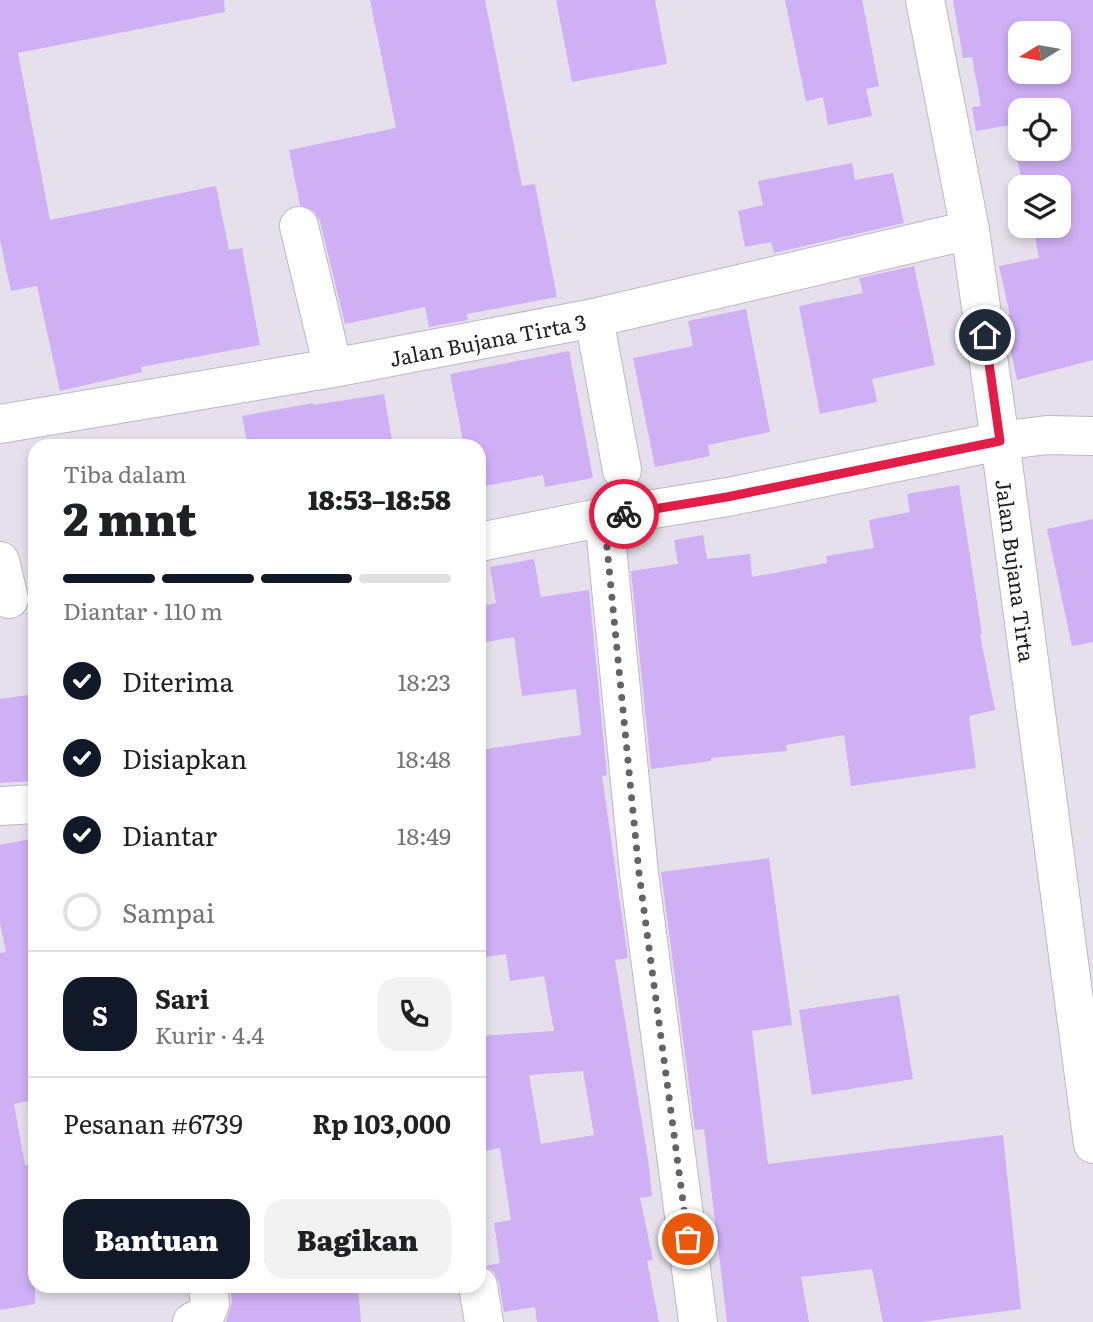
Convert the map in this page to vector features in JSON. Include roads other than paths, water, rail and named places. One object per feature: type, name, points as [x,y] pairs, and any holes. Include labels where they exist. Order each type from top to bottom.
[{"type":"street","name":"Jalan Bujana Tirta","points":[[925,0],[970,230],[1093,1144]]},
{"type":"street","points":[[299,226],[333,368]]},
{"type":"street","name":"Jalan Bujana Tirta 3","points":[[0,424],[333,368],[594,318],[970,230]]},
{"type":"street","points":[[594,318],[622,470]]},
{"type":"street","points":[[486,541],[604,517],[727,497],[1000,441],[1047,435],[1093,436]]},
{"type":"street","points":[[604,517],[639,873],[698,1322]]},
{"type":"street","points":[[0,561],[15,600]]},
{"type":"street","points":[[0,806],[28,804]]},
{"type":"street","points":[[192,1322],[205,1316],[210,1304],[209,1293]]},
{"type":"street","points":[[479,1293],[484,1322]]}]
